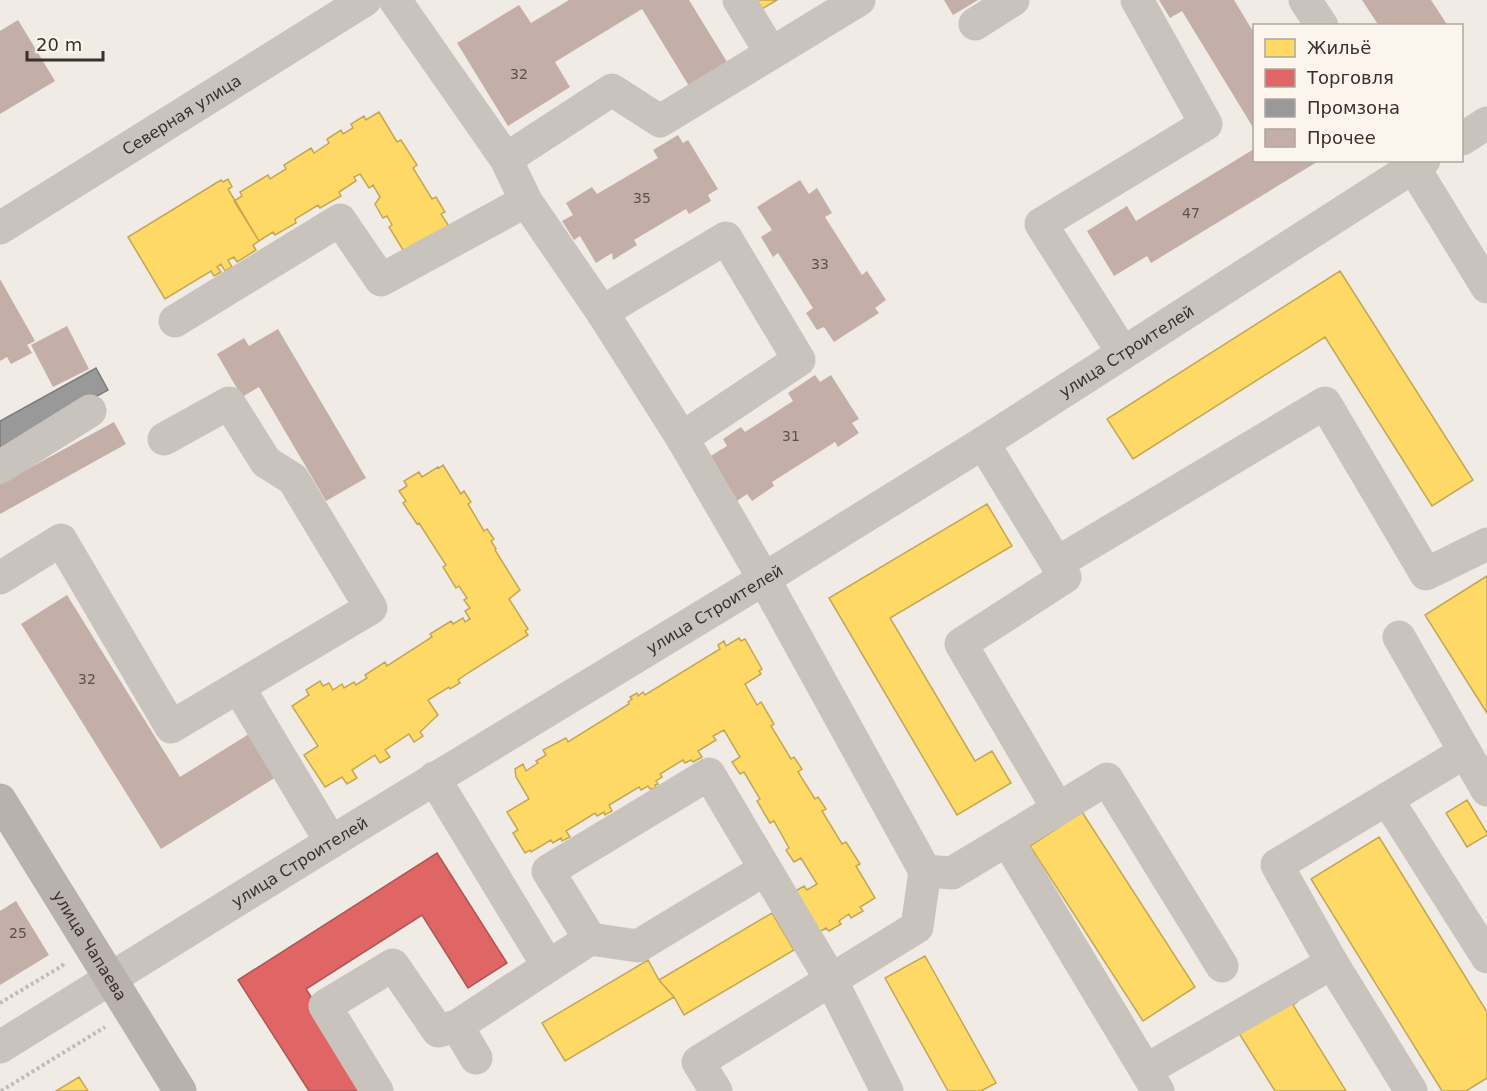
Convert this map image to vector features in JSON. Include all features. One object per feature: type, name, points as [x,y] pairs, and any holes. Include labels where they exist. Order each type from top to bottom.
[{"type":"main road","name":"улица Чапаева","points":[[2,810],[180,1091]]},
{"type":"street","name":"Северная улица","points":[[0,228],[365,0]]},
{"type":"street","points":[[394,0],[506,159],[526,201],[602,312],[682,438],[764,579],[925,871],[917,927],[698,1062],[716,1091]]},
{"type":"street","points":[[739,0],[771,53]]},
{"type":"street","points":[[506,159],[612,90],[660,121],[859,0]]},
{"type":"street","points":[[975,24],[1013,0]]},
{"type":"street","points":[[1123,353],[1041,224],[1206,124],[1137,0]]},
{"type":"street","points":[[1305,0],[1321,24]]},
{"type":"street","points":[[1463,138],[1487,123]]},
{"type":"street","points":[[1416,163],[1487,287]]},
{"type":"street","name":"улица Строителей","points":[[0,1047],[434,778],[764,579],[1123,353],[1416,163]]},
{"type":"street","points":[[175,321],[340,220],[381,280],[526,201]]},
{"type":"street","points":[[602,312],[726,238],[799,360],[682,438]]},
{"type":"street","points":[[0,578],[61,540],[171,728],[371,608],[293,479],[266,462],[229,402],[164,439]]},
{"type":"street","points":[[1057,563],[1325,403],[1426,574],[1487,544]]},
{"type":"street","points":[[0,467],[90,411]]},
{"type":"street","points":[[983,442],[1065,577],[961,644],[1058,808]]},
{"type":"street","points":[[1400,637],[1487,790]]},
{"type":"street","points":[[239,688],[331,842]]},
{"type":"street","points":[[1411,1091],[1332,963],[1277,865],[1466,752]]},
{"type":"street","points":[[590,939],[548,871],[709,774],[831,980],[887,1091]]},
{"type":"street","points":[[434,778],[548,966]]},
{"type":"street","points":[[925,871],[952,873],[1107,779],[1222,966]]},
{"type":"street","points":[[1387,799],[1487,957]]},
{"type":"street","points":[[1007,840],[1152,1080],[1332,963]]},
{"type":"street","points":[[377,1091],[325,1006],[393,965],[438,1031],[457,1026],[590,939],[638,946],[765,870]]},
{"type":"street","points":[[457,1026],[476,1058]]},
{"type":"path","points":[[0,1003],[62,966]]},
{"type":"path","points":[[1,1091],[105,1026],[109,1032]]},
{"type":"building: Жильё","points":[[747,0],[777,0],[755,13]]},
{"type":"building: Жильё","points":[[379,112],[397,142],[401,140],[417,165],[413,168],[432,199],[436,197],[445,212],[441,214],[450,228],[406,255],[389,227],[392,225],[387,216],[383,218],[375,204],[380,197],[373,185],[369,188],[360,174],[354,177],[356,181],[339,192],[341,196],[320,208],[318,205],[295,219],[296,223],[275,235],[273,232],[259,241],[234,201],[242,196],[240,192],[268,175],[270,179],[286,169],[284,165],[311,148],[314,153],[329,143],[327,139],[341,130],[343,134],[353,128],[351,124],[364,116],[366,120]]},
{"type":"building: Жильё","points":[[228,179],[232,187],[228,189],[259,241],[253,245],[256,250],[237,262],[234,257],[228,260],[232,267],[225,271],[221,264],[217,267],[221,272],[214,276],[211,271],[165,299],[128,237],[221,180],[223,182]]},
{"type":"building: Жильё","points":[[1340,271],[1473,480],[1432,506],[1325,337],[1133,459],[1107,419]]},
{"type":"building: Жильё","points":[[443,465],[461,494],[464,491],[471,502],[468,504],[484,531],[487,529],[494,539],[491,541],[495,550],[520,590],[509,599],[528,629],[525,631],[528,635],[458,680],[460,683],[428,700],[438,715],[420,732],[423,736],[414,742],[409,734],[385,750],[390,757],[380,763],[375,755],[352,770],[357,778],[347,784],[342,777],[325,787],[304,755],[318,746],[292,706],[309,695],[306,690],[320,681],[323,686],[329,683],[333,690],[342,684],[344,688],[354,682],[356,685],[367,678],[365,675],[385,662],[387,666],[432,637],[430,634],[451,621],[453,624],[463,618],[465,622],[470,619],[465,611],[470,608],[464,600],[467,598],[459,586],[456,588],[443,567],[446,565],[403,503],[406,501],[399,491],[407,486],[404,481],[419,472],[422,477]]},
{"type":"building: Жильё","points":[[987,504],[1012,546],[890,618],[975,761],[992,751],[1011,783],[957,815],[829,598]]},
{"type":"building: Жильё","points":[[1487,576],[1487,713],[1425,615]]},
{"type":"building: Жильё","points":[[739,638],[741,641],[745,639],[762,669],[759,671],[761,674],[745,684],[757,705],[761,702],[774,724],[771,726],[791,759],[794,757],[802,769],[798,772],[815,799],[818,797],[826,809],[822,811],[842,844],[846,842],[860,864],[856,866],[875,898],[860,907],[863,911],[851,918],[849,914],[839,921],[841,924],[829,931],[826,928],[816,934],[792,893],[804,886],[807,890],[817,884],[801,858],[794,862],[786,850],[789,848],[774,821],[770,823],[757,801],[760,799],[744,772],[740,774],[732,762],[740,757],[724,730],[713,736],[716,740],[698,751],[702,757],[693,762],[691,760],[685,763],[683,760],[660,774],[662,777],[656,781],[658,784],[655,785],[656,788],[650,789],[648,786],[641,790],[639,787],[609,805],[612,811],[597,816],[595,813],[566,831],[570,837],[562,841],[561,838],[553,843],[551,840],[525,853],[513,833],[518,830],[507,812],[529,799],[516,777],[515,769],[523,764],[526,771],[546,755],[543,750],[566,738],[568,742],[629,704],[628,702],[632,699],[630,697],[637,693],[638,696],[643,692],[645,695],[720,649],[718,645],[724,641],[726,646]]},
{"type":"building: Жильё","points":[[1467,800],[1487,835],[1467,847],[1446,813]]},
{"type":"building: Жильё","points":[[1082,812],[1195,987],[1143,1021],[1030,846]]},
{"type":"building: Жильё","points":[[1379,837],[1487,1012],[1487,1078],[1466,1091],[1442,1091],[1311,879]]},
{"type":"building: Жильё","points":[[772,913],[794,950],[684,1015],[674,997],[659,980]]},
{"type":"building: Жильё","points":[[925,956],[996,1083],[981,1091],[948,1091],[885,978]]},
{"type":"building: Жильё","points":[[648,960],[659,980],[674,997],[565,1061],[542,1023]]},
{"type":"building: Жильё","points":[[1294,998],[1297,1002],[1293,1005],[1346,1091],[1275,1091],[1237,1030]]},
{"type":"building: Жильё","points":[[79,1077],[88,1091],[56,1091]]},
{"type":"building: Торговля","points":[[437,853],[507,963],[468,988],[422,915],[306,989],[371,1091],[309,1091],[238,980]]},
{"type":"building: Промзона","points":[[96,368],[108,390],[0,450],[0,421]]},
{"type":"building: Прочее","points":[[569,0],[689,0],[727,62],[689,86],[642,9],[555,62],[570,87],[508,126],[457,43],[519,5],[531,23]]},
{"type":"building: Прочее","points":[[944,0],[978,0],[953,15]]},
{"type":"building: Прочее","points":[[1159,0],[1234,0],[1253,31],[1253,127],[1182,11],[1170,18]]},
{"type":"building: Прочее","points":[[1362,0],[1431,0],[1447,24],[1378,24]]},
{"type":"building: Прочее","points":[[18,20],[55,81],[0,114],[0,31]]},
{"type":"building: Прочее","points":[[678,135],[683,143],[688,140],[718,189],[708,195],[711,201],[689,214],[686,209],[634,240],[637,245],[613,260],[612,253],[596,263],[580,236],[574,240],[562,221],[573,215],[566,203],[592,187],[597,194],[658,158],[653,150]]},
{"type":"building: Прочее","points":[[1253,150],[1253,162],[1317,162],[1151,263],[1147,256],[1114,276],[1087,231],[1127,206],[1136,221]]},
{"type":"building: Прочее","points":[[800,180],[809,194],[817,188],[832,213],[825,217],[862,275],[867,271],[886,300],[875,308],[879,313],[834,342],[824,327],[817,330],[806,313],[813,308],[778,253],[773,257],[761,237],[772,230],[757,207]]},
{"type":"building: Прочее","points":[[0,279],[35,341],[27,345],[32,353],[11,364],[7,357],[0,361]]},
{"type":"building: Прочее","points":[[67,326],[89,369],[53,387],[31,345]]},
{"type":"building: Прочее","points":[[278,329],[366,478],[326,501],[259,387],[242,397],[217,354],[244,338],[249,346]]},
{"type":"building: Прочее","points":[[815,375],[820,382],[831,375],[859,419],[852,423],[859,433],[838,447],[835,442],[772,482],[774,486],[752,501],[747,494],[737,501],[709,457],[727,446],[723,439],[741,427],[745,432],[793,401],[788,393]]},
{"type":"building: Прочее","points":[[114,422],[126,444],[0,514],[0,484]]},
{"type":"building: Прочее","points":[[67,595],[180,777],[249,734],[276,777],[161,849],[21,624]]},
{"type":"building: Прочее","points":[[16,901],[49,955],[0,985],[0,911]]}]
